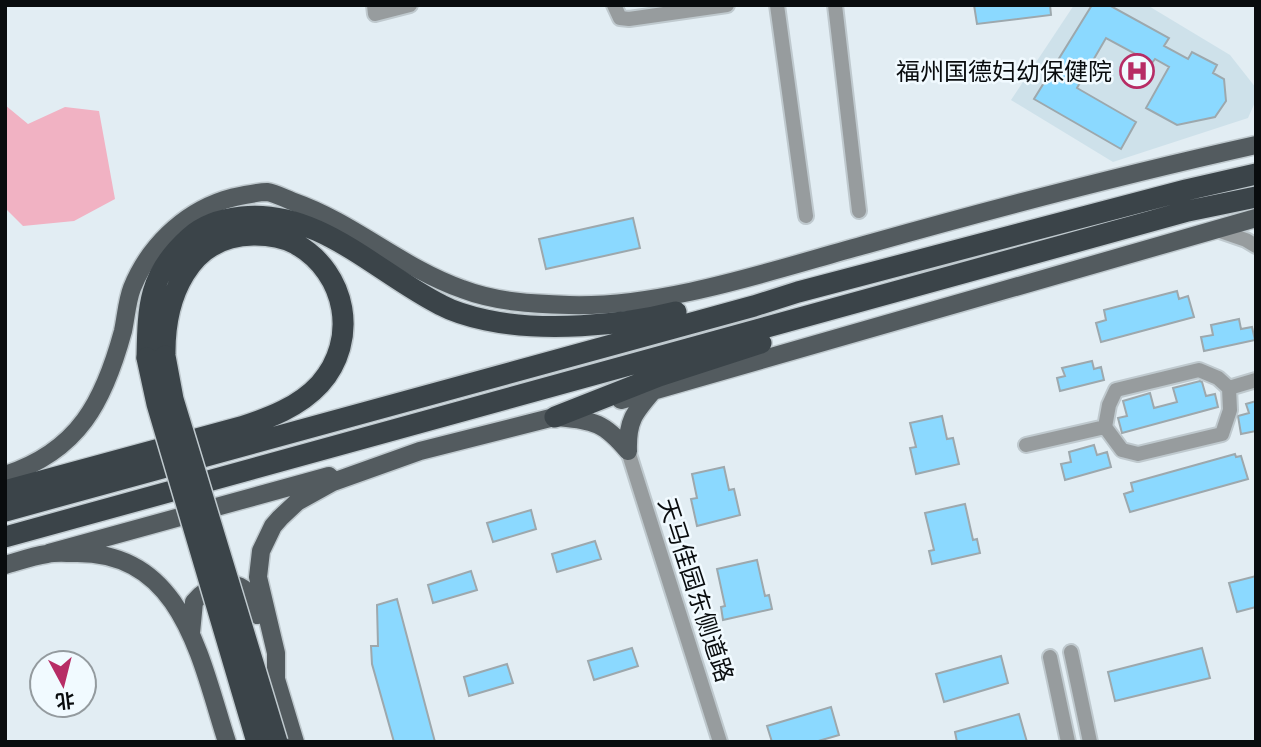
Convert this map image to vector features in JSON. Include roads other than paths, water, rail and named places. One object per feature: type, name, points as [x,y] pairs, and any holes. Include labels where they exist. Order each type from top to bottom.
[{"type":"highway","points":[[244,742],[206,616],[157,404],[156,357],[148,307],[157,279],[176,249],[198,230],[226,219],[260,215],[293,221],[337,240],[443,306],[486,320],[530,326],[581,324],[655,317],[798,292],[1256,174]]},
{"type":"highway","points":[[5,537],[1096,236],[1188,211],[1256,197]]},
{"type":"highway","points":[[7,486],[241,427],[266,419],[300,401],[320,384],[337,358],[344,323],[338,291],[332,278],[316,258],[293,242],[278,237],[248,235],[208,248],[193,262],[174,291],[156,357],[173,399],[277,742]]},
{"type":"highway","points":[[555,416],[1096,236]]},
{"type":"highway","points":[[5,511],[753,300]]},
{"type":"highway","points":[[157,404],[257,742]]},
{"type":"main road","points":[[7,486],[74,436],[84,423],[104,389],[124,328],[132,289],[156,246],[190,217],[224,200],[266,192],[310,208],[424,272],[463,290],[523,304],[590,306],[689,291],[933,226],[1256,145]]},
{"type":"main road","points":[[628,451],[630,422],[656,383],[770,358],[1256,218]]},
{"type":"main road","points":[[581,324],[689,291]]},
{"type":"main road","points":[[5,565],[555,416],[594,421],[616,437],[628,451]]},
{"type":"main road","points":[[276,679],[276,653],[258,577],[261,551],[273,526],[297,502],[333,482],[420,451]]},
{"type":"main road","points":[[49,553],[97,554],[131,563],[161,586],[191,633],[227,742]]},
{"type":"main road","points":[[191,633],[194,602],[199,596],[222,585],[236,584],[251,597],[295,742]]},
{"type":"street","points":[[374,5],[375,14],[410,5]]},
{"type":"street","points":[[614,5],[620,18],[629,19],[727,5]]},
{"type":"street","points":[[778,5],[806,216]]},
{"type":"street","points":[[835,5],[859,211]]},
{"type":"street","points":[[1214,229],[1256,246]]},
{"type":"street","points":[[1199,370],[1218,378],[1229,388],[1230,411],[1222,434],[1138,454],[1122,450],[1105,427],[1109,405],[1116,390],[1199,370]]},
{"type":"street","points":[[1229,388],[1256,380]]},
{"type":"street","points":[[1026,445],[1105,427]]},
{"type":"street","name":"天马佳园东侧道路","points":[[628,451],[720,742]]},
{"type":"street","points":[[1071,652],[1090,742]]},
{"type":"street","points":[[1050,657],[1068,742]]},
{"type":"place","name":"福州国德妇幼保健院","points":[[1137,71]]}]
